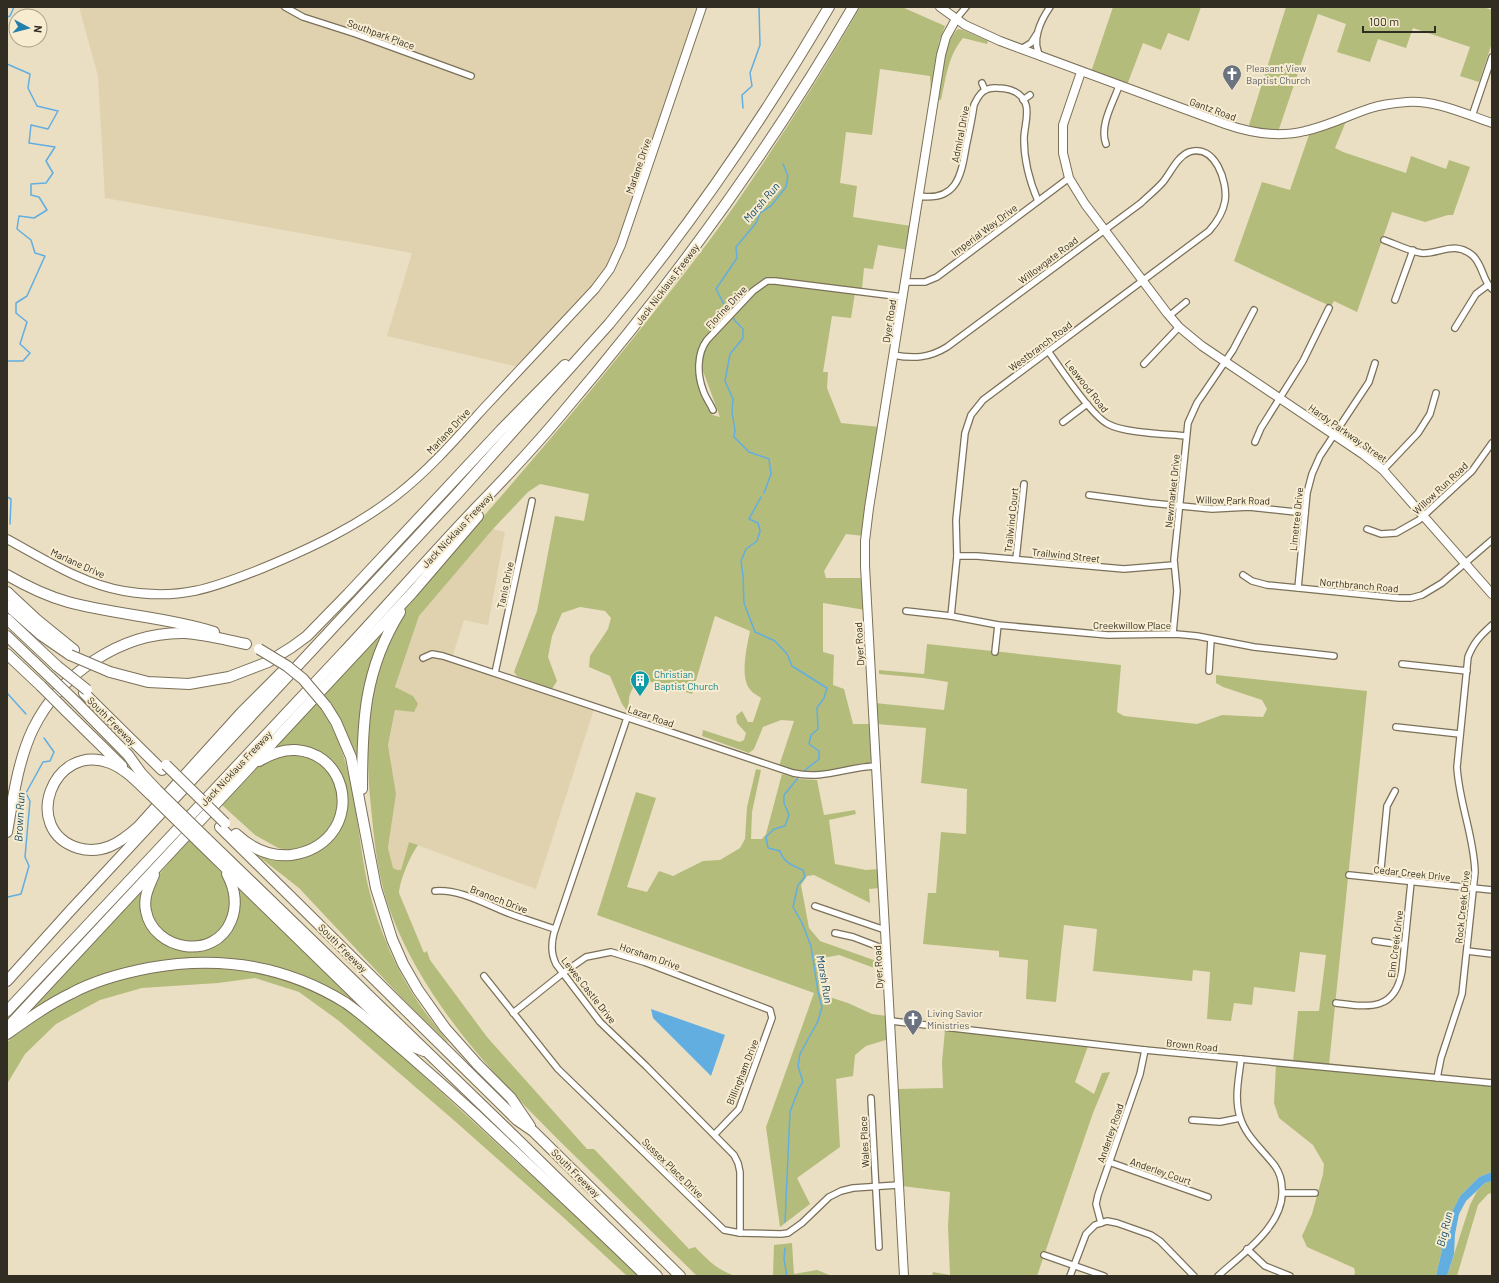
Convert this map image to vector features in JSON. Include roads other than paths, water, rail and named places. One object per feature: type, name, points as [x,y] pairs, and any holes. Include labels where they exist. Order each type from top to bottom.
[{"type":"highway","name":"Jack Nicklaus Freeway","points":[[7,981],[70,911],[458,493],[632,297],[681,232],[748,137],[829,7]]},
{"type":"highway","name":"Jack Nicklaus Freeway","points":[[7,1011],[393,599],[564,412],[667,285],[729,201],[800,96],[853,7]]},
{"type":"highway","points":[[7,605],[40,635],[110,672],[148,682],[189,684],[229,677],[268,662],[307,636],[501,430],[577,352],[609,324]]},
{"type":"highway","points":[[7,1028],[412,593],[503,489],[535,445]]},
{"type":"highway","points":[[7,575],[40,592],[67,602],[96,609],[201,628],[259,649],[287,666],[303,679],[326,706],[336,722],[350,757],[376,888],[392,939],[404,964],[418,990],[445,1028],[477,1064],[511,1098],[534,1131]]},
{"type":"highway","points":[[7,592],[72,652]]},
{"type":"highway","points":[[362,817],[363,726],[369,684],[385,639],[412,593]]},
{"type":"highway","name":"South Freeway","points":[[7,619],[86,692],[164,768],[517,1120],[534,1131],[680,1276]]},
{"type":"highway","points":[[7,832],[23,759],[32,731],[44,709],[58,691],[83,669],[114,650],[160,635],[195,634],[246,644]]},
{"type":"highway","name":"South Freeway","points":[[7,636],[46,682],[72,707],[128,755],[154,792],[428,1053],[657,1276]]},
{"type":"highway","points":[[7,645],[46,682]]},
{"type":"highway","points":[[154,792],[115,766],[103,761],[84,760],[66,768],[54,783],[48,795],[47,802],[49,821],[54,831],[60,838],[79,848],[96,850],[107,848],[119,843],[138,827],[241,713],[306,649],[317,645]]},
{"type":"highway","points":[[7,654],[46,682]]},
{"type":"highway","points":[[72,707],[154,792]]},
{"type":"highway","points":[[222,825],[244,842],[272,854],[284,855],[296,854],[318,846],[326,840],[339,823],[343,809],[343,794],[339,780],[336,774],[318,756],[296,750],[284,751],[260,761],[243,774]]},
{"type":"highway","points":[[174,849],[154,874],[149,886],[145,910],[148,920],[162,936],[173,942],[185,946],[196,947],[207,945],[216,941],[229,926],[235,907],[233,885],[204,841]]},
{"type":"highway","points":[[7,1034],[41,1010],[74,992],[128,972],[164,965],[207,961],[248,965],[266,969],[312,984],[346,1004],[375,1025],[447,1089],[646,1276]]},
{"type":"street","name":"Southpark Place","points":[[285,7],[303,17],[356,34],[471,76]]},
{"type":"street","name":"Marlane Drive","points":[[7,539],[78,576],[105,586],[141,594],[185,593],[223,584],[311,548],[354,525],[398,494],[424,472],[458,436],[592,292],[610,269],[621,245],[702,7]]},
{"type":"street","name":"Gantz Road","points":[[940,7],[956,19],[986,35],[1119,86],[1244,130],[1264,134],[1290,134],[1306,131],[1372,108],[1408,102],[1437,105],[1492,123]]},
{"type":"street","points":[[956,19],[966,7]]},
{"type":"street","points":[[1021,49],[1031,43],[1050,7]]},
{"type":"street","name":"Dyer Road","points":[[904,1276],[865,566],[865,541],[940,55],[946,38],[956,19]]},
{"type":"street","points":[[1038,31],[1036,46],[1041,57]]},
{"type":"street","points":[[1472,116],[1492,57]]},
{"type":"street","name":"Hardy Parkway Street","points":[[1081,72],[1063,125],[1063,153],[1069,178],[1085,204],[1169,316],[1202,346],[1364,455],[1383,470],[1492,594]]},
{"type":"street","points":[[982,83],[985,90],[991,87],[1003,88],[1018,93],[1026,106],[1024,137],[1027,171],[1038,201]]},
{"type":"street","points":[[1106,144],[1103,136],[1105,124],[1119,86]]},
{"type":"street","name":"Admiral Drive","points":[[918,196],[941,196],[954,186],[959,179],[962,172],[974,105],[980,94],[985,90]]},
{"type":"street","points":[[1023,100],[1030,95]]},
{"type":"street","name":"Willowgate Road","points":[[894,355],[918,358],[938,352],[1141,203],[1153,193],[1183,156],[1190,152],[1198,152]]},
{"type":"street","name":"Westbranch Road","points":[[951,616],[957,556],[956,520],[965,433],[968,421],[983,400],[1209,231],[1219,218],[1223,209],[1226,193],[1224,182],[1211,157],[1198,152]]},
{"type":"street","name":"Imperial Way Drive","points":[[905,282],[925,282],[937,277],[1069,178]]},
{"type":"street","points":[[1384,240],[1421,253],[1429,253],[1442,249],[1453,248],[1466,252],[1476,259],[1490,287],[1476,294],[1455,328]]},
{"type":"street","points":[[1395,300],[1413,250]]},
{"type":"street","name":"Florine Drive","points":[[713,410],[703,390],[699,368],[704,344],[758,287],[771,281],[903,297]]},
{"type":"street","points":[[1169,316],[1186,302]]},
{"type":"street","points":[[1256,442],[1261,428],[1303,361],[1329,308]]},
{"type":"street","name":"Newmarket Drive","points":[[1173,633],[1177,591],[1173,565],[1188,423],[1191,412],[1243,332],[1254,310]]},
{"type":"street","points":[[1144,364],[1180,327]]},
{"type":"street","name":"Leawood Road","points":[[1048,351],[1087,404],[1101,419],[1108,424],[1116,428],[1186,436]]},
{"type":"street","name":"Limetree Drive","points":[[1298,588],[1307,494],[1312,474],[1320,456],[1333,435],[1369,382],[1375,363]]},
{"type":"street","points":[[1383,470],[1418,433],[1430,414],[1436,393]]},
{"type":"street","points":[[1062,422],[1087,404]]},
{"type":"street","name":"Willow Run Road","points":[[1367,529],[1381,534],[1396,533],[1419,520],[1472,471],[1492,443]]},
{"type":"street","name":"Trailwind Court","points":[[1016,559],[1024,484]]},
{"type":"street","name":"Willow Park Road","points":[[1089,495],[1222,510],[1249,507],[1305,513]]},
{"type":"street","name":"Tanis Drive","points":[[495,673],[532,502]]},
{"type":"street","name":"Northbranch Road","points":[[1243,575],[1252,581],[1266,585],[1394,598],[1411,598],[1433,590],[1492,540]]},
{"type":"street","name":"Trailwind Street","points":[[957,556],[1016,559],[1100,568],[1124,569],[1173,565]]},
{"type":"street","name":"Creekwillow Place","points":[[906,611],[951,616],[998,625],[1108,635],[1173,633],[1254,647],[1334,656]]},
{"type":"street","points":[[995,652],[998,625]]},
{"type":"street","name":"Rock Creek Drive","points":[[1437,1078],[1441,1058],[1462,994],[1476,872],[1474,852],[1458,784],[1457,767],[1468,657],[1473,645],[1492,625]]},
{"type":"street","points":[[1209,671],[1212,640]]},
{"type":"street","name":"Lazar Road","points":[[424,658],[432,654],[440,655],[802,775],[818,776],[863,766],[876,766]]},
{"type":"street","points":[[1402,664],[1467,671]]},
{"type":"street","name":"Lewes Castle Drive","points":[[627,718],[555,929],[552,940],[552,953],[556,964],[600,1022],[715,1134],[734,1155],[738,1163],[740,1233]]},
{"type":"street","points":[[1396,727],[1460,734]]},
{"type":"street","points":[[1380,878],[1387,806],[1394,790]]},
{"type":"street","name":"Cedar Creek Drive","points":[[1349,875],[1492,890]]},
{"type":"street","name":"Elm Creek Drive","points":[[1336,1003],[1374,1006],[1390,997],[1396,990],[1400,981],[1411,882]]},
{"type":"street","name":"Branoch Drive","points":[[435,891],[442,890],[460,894],[555,929]]},
{"type":"street","points":[[815,906],[886,930]]},
{"type":"street","points":[[835,933],[853,936],[887,950]]},
{"type":"street","points":[[1375,941],[1404,945]]},
{"type":"street","points":[[1467,951],[1492,954]]},
{"type":"street","name":"Horsham Drive","points":[[513,1013],[563,973],[586,957],[611,952],[644,962],[770,1010]]},
{"type":"street","name":"Sussex Place Drive","points":[[484,976],[558,1069],[724,1230],[740,1233],[788,1233],[802,1223],[829,1197],[841,1191],[876,1185],[898,1184]]},
{"type":"street","name":"Billingham Drive","points":[[715,1134],[739,1108],[772,1018],[770,1010]]},
{"type":"street","name":"Brown Road","points":[[891,1021],[1144,1050],[1492,1083]]},
{"type":"street","name":"Anderley Road","points":[[1101,1223],[1096,1204],[1140,1074],[1144,1050]]},
{"type":"street","points":[[1218,1276],[1269,1230],[1282,1204],[1282,1184],[1277,1168],[1246,1132],[1240,1118],[1237,1104],[1241,1059]]},
{"type":"street","name":"Wales Place","points":[[871,1098],[879,1247]]},
{"type":"street","points":[[1192,1120],[1220,1122],[1240,1118]]},
{"type":"street","name":"Anderley Court","points":[[1109,1162],[1208,1197]]},
{"type":"street","points":[[1283,1193],[1315,1193]]},
{"type":"street","points":[[1070,1276],[1086,1234],[1095,1225],[1107,1221],[1151,1235],[1160,1241],[1194,1276]]},
{"type":"street","points":[[1247,1249],[1265,1266],[1290,1276]]},
{"type":"street","points":[[1044,1256],[1104,1276]]},
{"type":"water","points":[[651,1009],[725,1035],[711,1076],[653,1018]]},
{"type":"water","points":[[1492,1172],[1492,1181],[1485,1183],[1466,1201],[1459,1214],[1455,1234],[1454,1254],[1447,1276],[1436,1276],[1450,1216],[1460,1196],[1479,1177]]},
{"type":"waterway","name":"Brown Run","points":[[7,17],[10,16],[14,7]]},
{"type":"waterway","name":"Marsh Run","points":[[743,108],[742,95],[752,86],[750,73],[760,45],[759,7]]},
{"type":"waterway","name":"Brown Run","points":[[7,64],[30,74],[28,88],[37,106],[58,111],[48,129],[31,125],[29,143],[55,147],[46,161],[53,173],[46,183],[31,184],[31,195],[39,197],[47,210],[34,218],[19,216],[17,229],[31,240],[35,253],[45,256],[27,296],[16,303],[16,313],[27,322],[20,344],[30,353],[23,361],[7,361]]},
{"type":"waterway","name":"Marsh Run","points":[[764,493],[771,474],[769,459],[749,452],[734,437],[735,430],[732,412],[733,399],[725,381],[730,354],[743,338],[743,329],[731,315],[716,289],[737,258],[736,247],[756,223],[760,213],[771,206],[786,187],[788,176],[783,164]]},
{"type":"waterway","name":"Brown Run","points":[[7,497],[11,499],[10,524]]},
{"type":"waterway","name":"Marsh Run","points":[[761,497],[749,519],[758,523],[760,531],[757,541],[746,549],[741,561],[744,603],[755,632],[775,641],[787,654],[792,666],[827,688],[824,698],[817,708],[818,729],[811,735],[809,744],[819,751],[819,759],[804,771]]},
{"type":"waterway","name":"Brown Run","points":[[7,693],[26,714]]},
{"type":"waterway","name":"Brown Run","points":[[8,897],[21,894],[29,866],[25,857],[30,801],[26,793],[43,762],[50,761],[54,752],[44,738]]},
{"type":"waterway","name":"Marsh Run","points":[[785,1222],[790,1112],[799,1088],[803,1082],[798,1066],[800,1054],[818,1021],[822,1007],[818,992],[811,946],[802,923],[793,907],[798,885],[805,877],[803,870],[786,861],[781,855],[780,851],[768,848],[766,837],[774,829],[785,826],[789,815],[784,803],[784,795],[798,778]]},
{"type":"waterway","name":"Marsh Run","points":[[785,1248],[784,1259],[787,1276]]},
{"type":"place","name":"Pleasant View Baptist Church","points":[[1232,91]]},
{"type":"place","name":"Christian Baptist Church","points":[[640,697]]},
{"type":"place","name":"Living Savior Ministries","points":[[913,1036]]},
{"type":"water label","name":"Big Run","points":[[1444,1229]]}]
